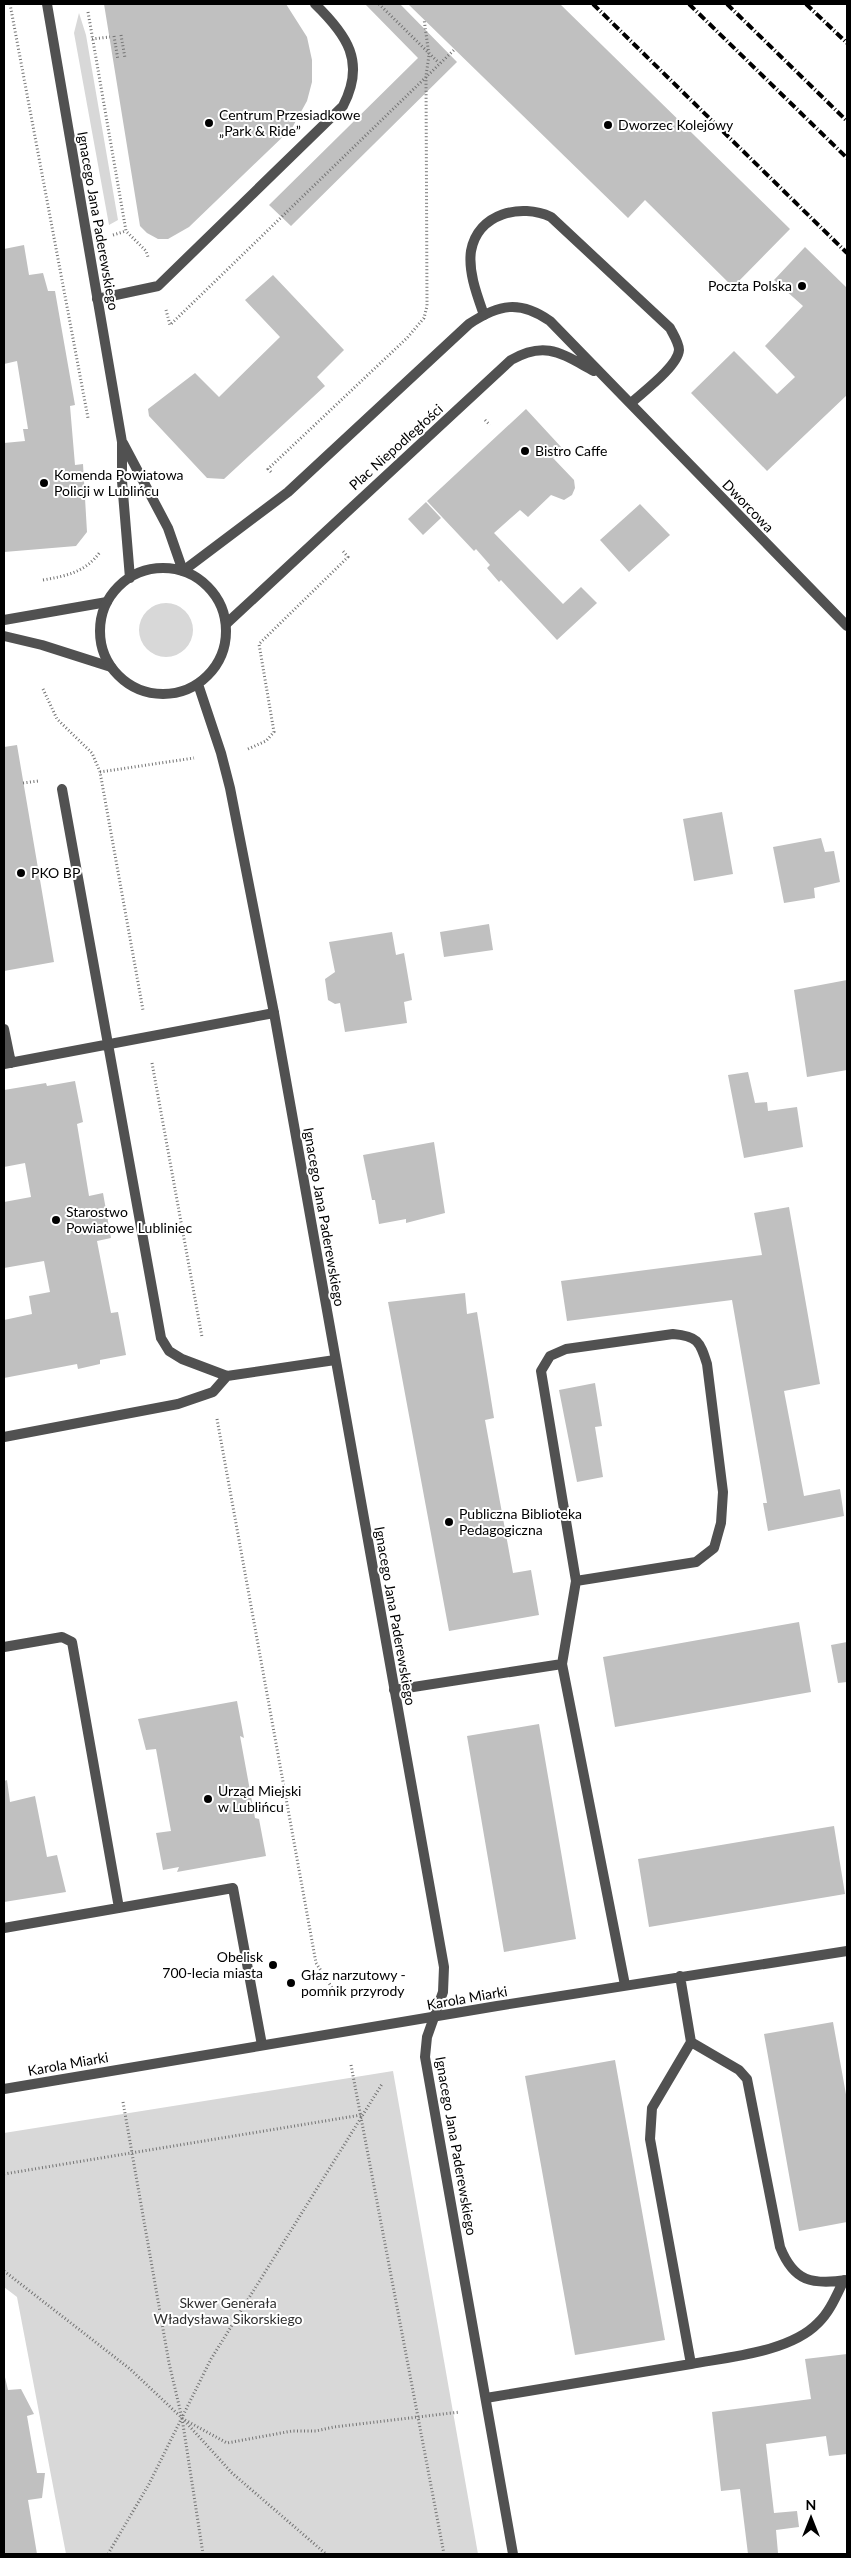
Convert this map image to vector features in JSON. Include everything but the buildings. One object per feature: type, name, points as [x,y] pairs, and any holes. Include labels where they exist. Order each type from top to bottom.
[{"type":"street","name":"Ignacego Jana Paderewskiego","points":[[47,4],[122,442]]},
{"type":"street","points":[[97,299],[158,286],[343,106],[353,88],[352,56],[339,27],[315,4]]},
{"type":"street","points":[[484,315],[473,282],[471,251],[483,229],[494,217],[509,212],[527,210],[551,217],[670,328],[675,338],[679,350],[675,361],[631,403]]},
{"type":"street","name":"Plac Niepodległości","points":[[183,571],[288,492],[456,334],[484,315],[499,308],[520,307],[538,312],[631,403]]},
{"type":"street","name":"Plac Niepodległości","points":[[226,624],[511,360],[524,352],[541,348],[558,352],[604,376]]},
{"type":"street","name":"Dworcowa","points":[[631,403],[847,626]]},
{"type":"street","points":[[122,442],[168,528],[183,571]]},
{"type":"street","points":[[122,442],[122,481],[130,578]]},
{"type":"street","points":[[165,568],[183,571],[199,579],[212,591],[222,607],[226,624],[226,642],[220,658],[211,673],[198,684],[183,691],[150,693],[135,688],[122,679],[111,667],[103,652],[100,635],[102,618],[107,602],[117,589],[130,578],[147,570],[165,568]]},
{"type":"street","points":[[4,620],[107,602]]},
{"type":"street","points":[[4,636],[42,645],[111,667]]},
{"type":"street","name":"Ignacego Jana Paderewskiego","points":[[198,684],[221,752],[230,788],[274,1013],[444,1967],[443,1992],[427,2037],[425,2058],[513,2554]]},
{"type":"street","points":[[62,789],[106,1045],[161,1338],[169,1351],[182,1359],[227,1376],[335,1360]]},
{"type":"street","points":[[4,1029],[7,1063],[274,1013]]},
{"type":"street","points":[[576,1581],[696,1562],[714,1548],[721,1523],[723,1492],[707,1364],[702,1348],[690,1336],[673,1334],[566,1349],[550,1356],[541,1371],[576,1581],[562,1664],[625,1985]]},
{"type":"street","points":[[4,1437],[178,1404],[212,1392],[227,1376]]},
{"type":"street","points":[[4,1647],[62,1637],[72,1642],[119,1908]]},
{"type":"street","points":[[394,1690],[562,1664]]},
{"type":"street","points":[[4,1928],[233,1888],[262,2045]]},
{"type":"street","name":"Karola Miarki","points":[[4,2089],[625,1985],[847,1951]]},
{"type":"street","points":[[680,1976],[690,2042],[652,2108],[650,2139],[690,2364]]},
{"type":"street","points":[[690,2042],[739,2070],[747,2080],[780,2247],[792,2270],[805,2280],[830,2282],[846,2280]]},
{"type":"street","points":[[486,2398],[774,2348],[818,2324],[846,2280]]},
{"type":"path","points":[[10,4],[88,420]]},
{"type":"path","points":[[379,4],[439,63]]},
{"type":"path","points":[[88,12],[126,231]]},
{"type":"path","points":[[268,469],[407,338],[424,318],[427,306],[426,76],[429,55],[424,19]]},
{"type":"path","points":[[121,35],[125,58]]},
{"type":"path","points":[[92,39],[112,36],[118,60]]},
{"type":"path","points":[[170,325],[455,49]]},
{"type":"path","points":[[43,580],[81,570],[92,562],[102,548]]},
{"type":"path","points":[[240,750],[261,744],[274,732],[259,644],[348,557]]},
{"type":"path","points":[[100,772],[198,758]]},
{"type":"path","points":[[216,1416],[316,1963],[336,1994]]},
{"type":"path","points":[[351,2065],[444,2554]]},
{"type":"path","points":[[108,2554],[149,2484],[211,2359],[382,2084]]},
{"type":"path","points":[[122,2102],[169,2363],[182,2418],[204,2554]]},
{"type":"path","points":[[4,2174],[362,2115]]},
{"type":"path","points":[[4,2272],[130,2369],[182,2418],[232,2474],[326,2554]]},
{"type":"path","points":[[182,2418],[227,2443],[292,2431],[316,2432],[334,2427],[464,2412]]},
{"type":"green space","points":[[79,13],[86,35],[118,220],[109,225],[74,33]]},
{"type":"green space","points":[[166,603],[176,605],[185,611],[191,620],[193,630],[191,640],[185,649],[176,655],[166,657],[156,655],[147,649],[141,640],[139,630],[141,620],[147,611],[156,605]]},
{"type":"green space","name":"Skwer Generała Władysława Sikorskiego","points":[[393,2071],[478,2554],[66,2554],[17,2297],[4,2287],[4,2133]]},
{"type":"railway","points":[[593,4],[847,253]]},
{"type":"railway","points":[[689,4],[847,158]]},
{"type":"railway","points":[[727,4],[847,121]]},
{"type":"railway","points":[[806,4],[847,43]]},
{"type":"place","name":"Centrum Przesiadkowe „Park & Ride”","points":[[209,123]]},
{"type":"place","name":"Dworzec Kolejowy","points":[[608,125]]},
{"type":"place","name":"Poczta Polska","points":[[802,286]]},
{"type":"place","name":"Bistro Caffe","points":[[525,451]]},
{"type":"place","name":"Komenda Powiatowa Policji w Lublińcu","points":[[44,483]]},
{"type":"place","name":"PKO BP","points":[[21,873]]},
{"type":"place","name":"Starostwo Powiatowe Lubliniec","points":[[56,1220]]},
{"type":"place","name":"Publiczna Biblioteka Pedagogiczna","points":[[449,1522]]},
{"type":"place","name":"Urząd Miejski w Lublińcu","points":[[208,1799]]},
{"type":"place","name":"Obelisk 700-lecia miasta","points":[[273,1965]]},
{"type":"place","name":"Głaz narzutowy - pomnik przyrody","points":[[291,1983]]}]
